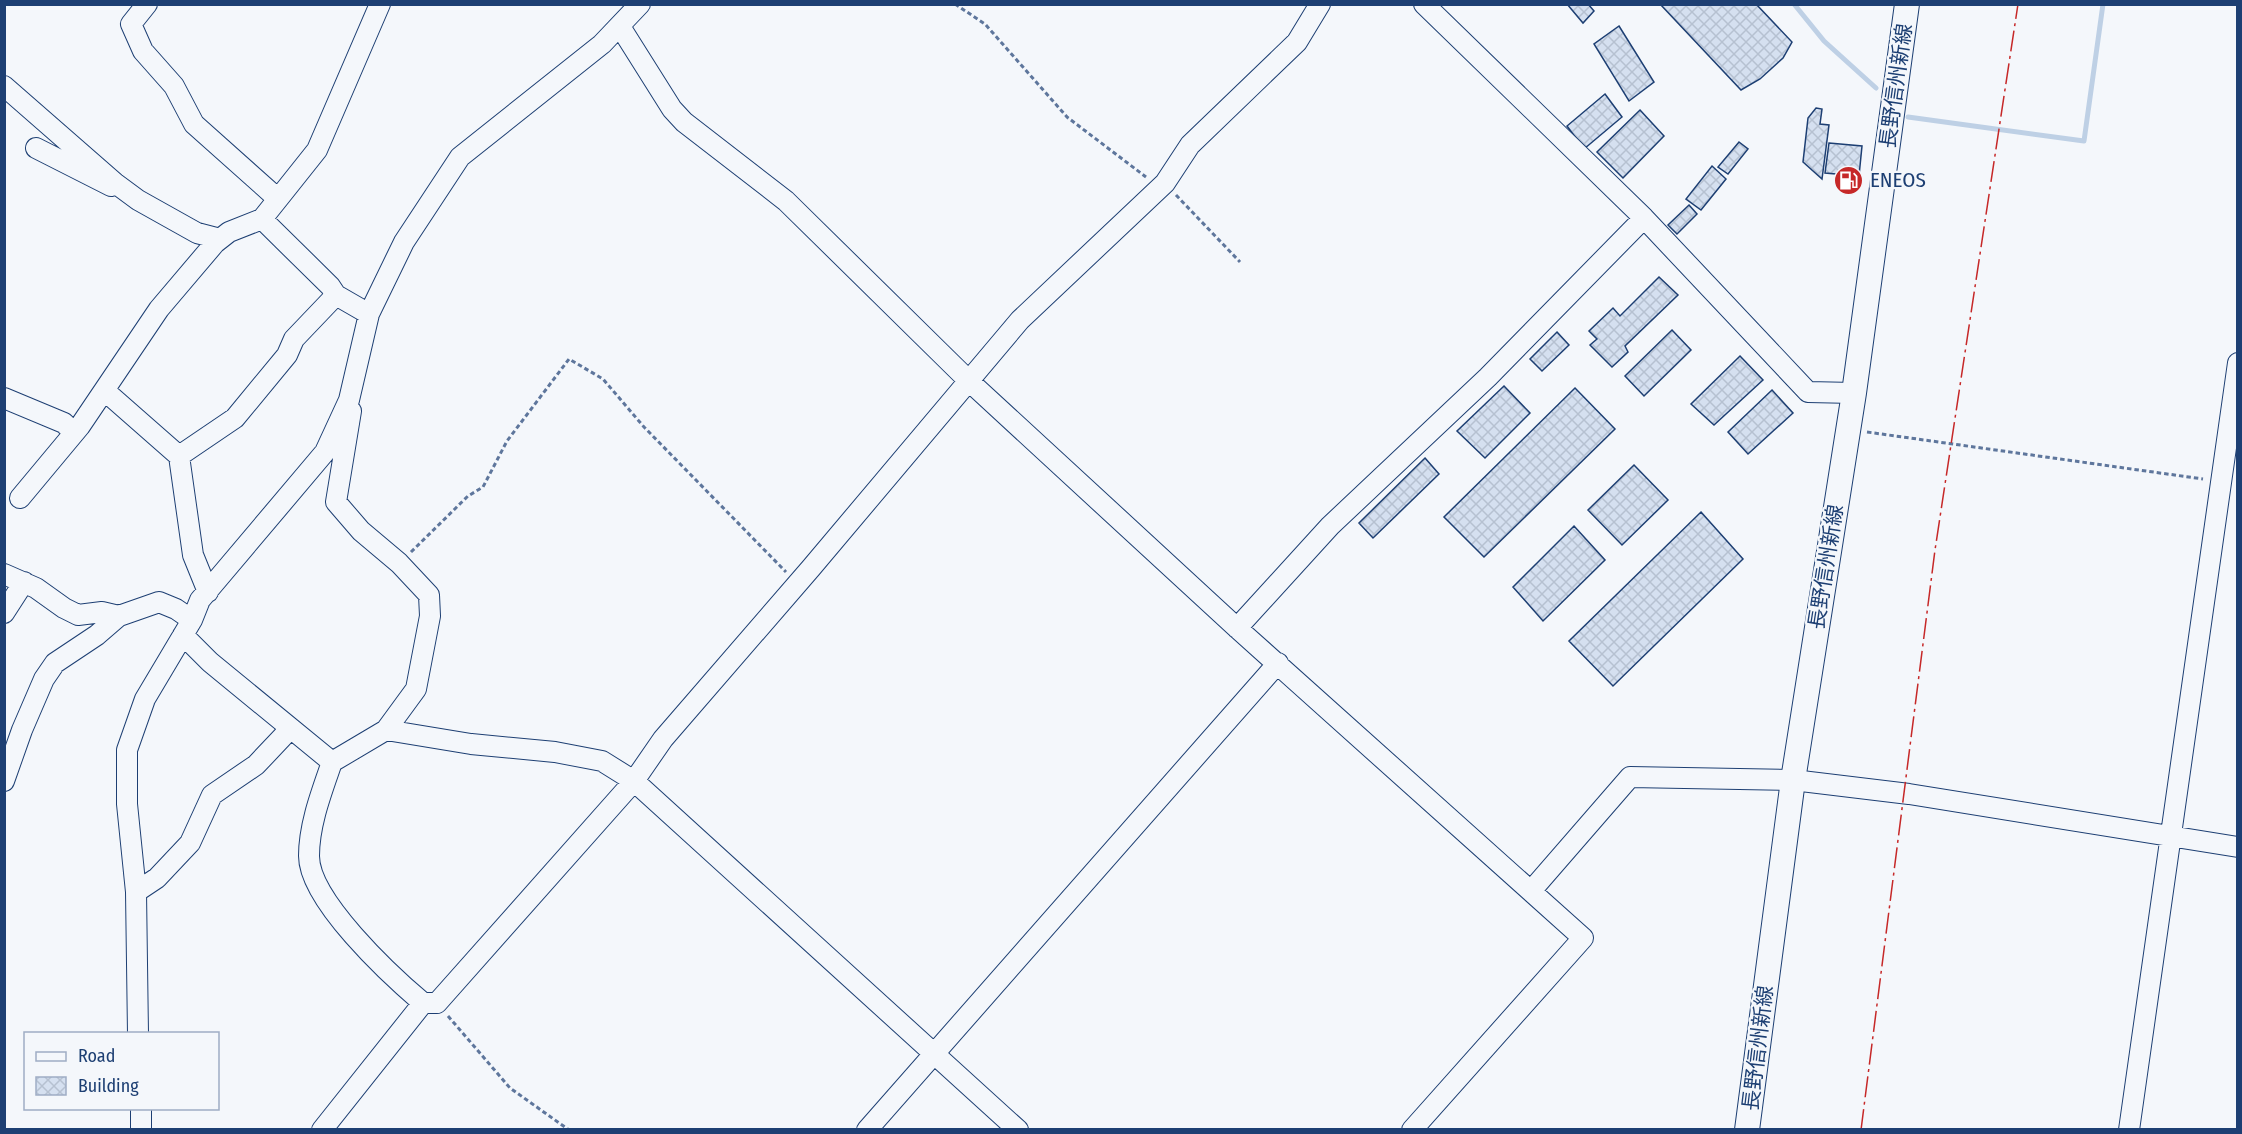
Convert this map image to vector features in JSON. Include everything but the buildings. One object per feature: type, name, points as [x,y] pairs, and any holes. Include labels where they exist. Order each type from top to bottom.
[{"type":"main road","name":"長野信州新線","points":[[1747,1130],[1793,780],[1854,393],[1907,4]]},
{"type":"street","points":[[147,4],[131,24],[143,51],[174,86],[194,124],[278,199]]},
{"type":"street","points":[[20,498],[74,433],[105,391],[159,309],[220,239],[229,232],[262,219],[317,150],[380,4]]},
{"type":"street","points":[[138,1032],[136,892],[128,804],[127,750],[145,699],[188,627],[200,600],[325,452],[349,400],[369,314],[404,242],[460,157],[621,28],[640,4]]},
{"type":"street","points":[[322,1130],[430,1003],[634,780],[663,739],[798,584],[886,476],[970,382],[1020,320],[1164,183],[1190,145],[1297,42],[1320,4]]},
{"type":"street","points":[[1424,4],[1644,218],[1808,392],[1854,393]]},
{"type":"street","points":[[621,28],[672,109],[684,122],[786,201],[970,382],[1237,628],[1583,938],[1412,1130]]},
{"type":"street","points":[[4,86],[131,195]]},
{"type":"street","points":[[36,148],[89,177],[131,195],[198,233],[220,239]]},
{"type":"street","points":[[1237,628],[1330,526],[1488,377],[1644,218]]},
{"type":"street","points":[[262,219],[330,286],[336,295],[369,314]]},
{"type":"street","points":[[179,456],[235,418],[287,355],[294,339],[336,295]]},
{"type":"street","points":[[2129,1130],[2238,363]]},
{"type":"street","points":[[105,391],[179,456],[193,555],[208,592]]},
{"type":"street","points":[[4,398],[64,423],[74,433]]},
{"type":"street","points":[[349,400],[351,414],[336,502],[361,531],[399,563],[429,595],[430,616],[416,689],[386,730],[332,762],[317,807],[309,857],[316,879],[329,904],[384,970],[430,1003]]},
{"type":"street","points":[[4,574],[24,582],[78,615],[102,612],[119,616]]},
{"type":"street","points":[[4,613],[24,582]]},
{"type":"street","points":[[4,781],[22,730],[44,679],[55,663],[98,635],[119,616],[159,602],[176,609],[210,662],[332,762]]},
{"type":"street","points":[[867,1130],[1278,663]]},
{"type":"street","points":[[136,892],[157,878],[190,843],[212,795],[256,765],[290,729]]},
{"type":"street","points":[[386,730],[603,762],[634,780],[1018,1130]]},
{"type":"street","points":[[1531,891],[1630,777],[1793,780],[1909,794],[2238,847]]},
{"type":"street","points":[[141,1110],[141,1130]]},
{"type":"path","points":[[955,4],[985,24],[1067,117],[1141,175],[1164,183],[1240,262]]},
{"type":"path","points":[[399,563],[468,496],[483,487],[507,441],[569,359],[603,379],[644,427],[798,584]]},
{"type":"path","points":[[1848,429],[2220,482]]},
{"type":"path","points":[[430,1003],[510,1088],[569,1130]]},
{"type":"waterway","points":[[1794,4],[1824,41],[1876,88]]},
{"type":"waterway","points":[[1908,117],[2084,141],[2103,4]]},
{"type":"power","points":[[1861,1130],[1935,550],[2018,4]]},
{"type":"place","name":"ENEOS","points":[[1849,180]]}]
